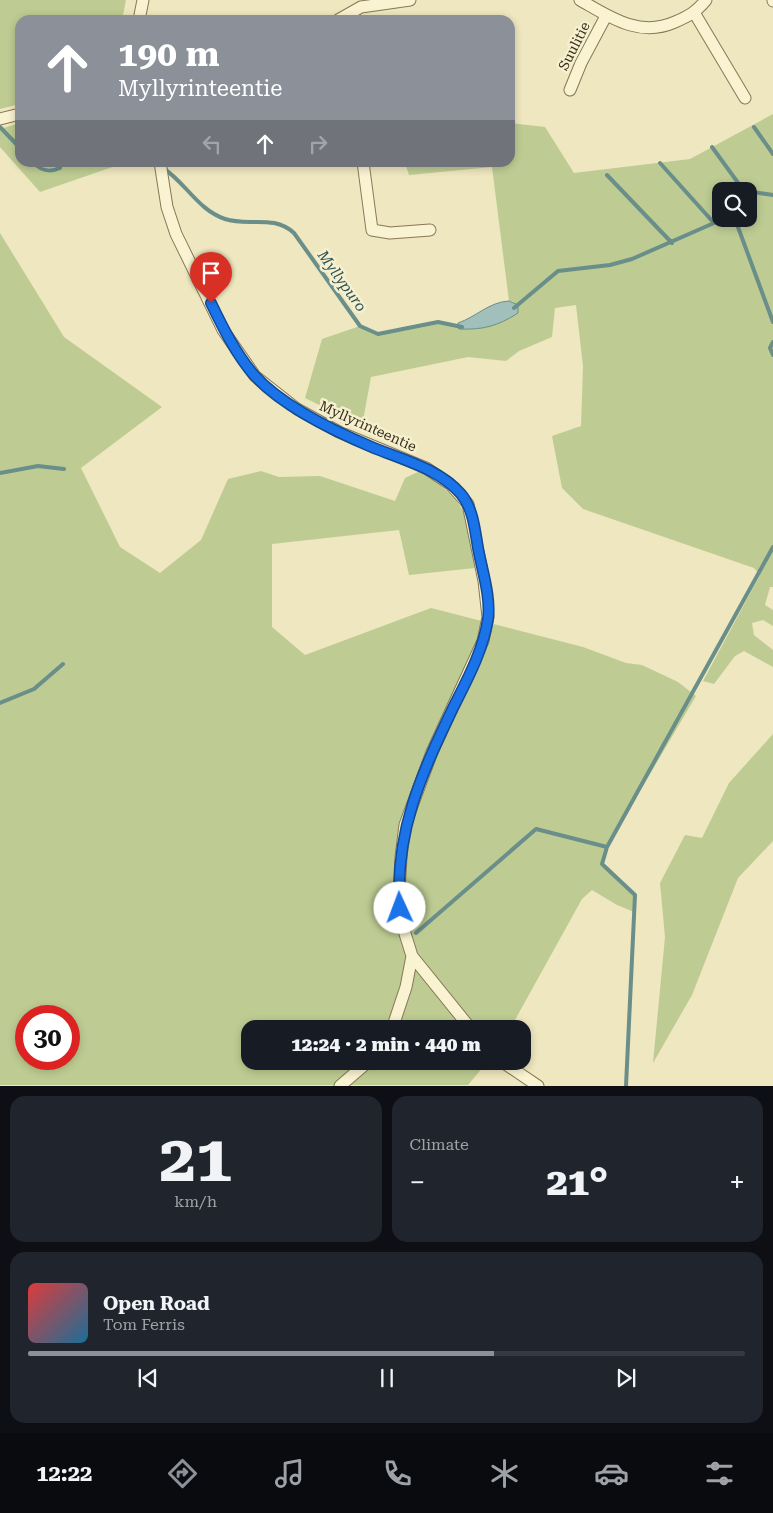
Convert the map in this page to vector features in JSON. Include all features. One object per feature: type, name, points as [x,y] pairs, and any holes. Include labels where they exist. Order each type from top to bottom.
[{"type":"street","points":[[140,15],[143,0]]},
{"type":"street","points":[[347,15],[361,7],[410,0]]},
{"type":"street","points":[[580,0],[606,16],[647,30],[664,27],[695,14],[706,0]]},
{"type":"street","points":[[695,14],[745,98]]},
{"type":"street","name":"Suulitie","points":[[570,90],[581,63],[606,16]]},
{"type":"street","points":[[0,119],[15,115]]},
{"type":"street","name":"Myllyrinteentie","points":[[161,167],[167,207],[176,234],[224,330],[241,358],[255,376],[297,409],[339,432],[426,468],[461,494],[468,504],[473,519],[488,601],[488,618],[483,641],[432,752],[405,825],[400,857],[399,892],[402,924],[412,956]]},
{"type":"street","points":[[363,167],[372,230],[390,233],[430,230]]},
{"type":"street","points":[[395,1020],[406,987],[412,956]]},
{"type":"street","points":[[412,956],[464,1020]]},
{"type":"street","points":[[340,1086],[359,1070]]},
{"type":"street","points":[[514,1070],[538,1086]]},
{"type":"green space","points":[[0,0],[126,0],[123,15],[15,15],[15,105],[0,109]]},
{"type":"green space","points":[[773,114],[773,587],[770,587],[765,605],[773,610],[773,626],[763,620],[752,623],[754,635],[773,650],[773,667],[744,651],[735,656],[714,684],[703,681],[760,575],[754,568],[583,509],[562,488],[552,436],[581,426],[583,366],[576,305],[555,308],[552,337],[519,351],[506,361],[468,357],[371,377],[362,426],[305,398],[322,339],[360,326],[378,334],[438,322],[460,329],[514,302],[509,301],[492,167],[515,167],[515,124],[545,127],[574,173],[690,159]]},
{"type":"green space","points":[[15,124],[15,164],[0,147],[0,129]]},
{"type":"green space","points":[[18,167],[112,167],[40,192]]},
{"type":"green space","points":[[406,167],[492,167],[409,175]]},
{"type":"green space","points":[[0,233],[64,337],[162,407],[81,468],[120,547],[160,573],[201,540],[228,479],[261,471],[279,477],[320,476],[395,501],[405,478],[420,471],[448,492],[463,511],[470,534],[475,568],[409,575],[399,530],[272,544],[272,627],[305,655],[431,608],[583,647],[626,663],[642,665],[678,682],[696,696],[607,847],[602,864],[635,895],[634,912],[617,905],[592,890],[582,899],[515,1020],[241,1020],[241,1070],[480,1070],[468,1085],[0,1085]]},
{"type":"green space","points":[[773,734],[773,841],[738,878],[692,995],[653,1063],[665,937],[660,883],[685,835],[702,838],[729,783]]},
{"type":"water","points":[[509,301],[518,305],[518,313],[504,321],[476,329],[459,329],[457,327],[458,323],[495,304]]},
{"type":"waterway","name":"Myllypuro","points":[[0,127],[15,143]]},
{"type":"waterway","points":[[754,127],[773,154]]},
{"type":"waterway","points":[[712,147],[737,182]]},
{"type":"waterway","points":[[660,163],[712,221]]},
{"type":"waterway","name":"Myllypuro","points":[[39,167],[49,171],[60,167]]},
{"type":"waterway","name":"Myllypuro","points":[[163,168],[179,181],[200,203],[216,215],[234,221],[278,224],[294,233],[360,326],[378,334],[438,322],[462,327]]},
{"type":"waterway","points":[[607,175],[672,243]]},
{"type":"waterway","name":"Myllypuro","points":[[757,193],[773,195]]},
{"type":"waterway","name":"Myllypuro","points":[[514,308],[558,271],[610,265],[632,259],[712,224]]},
{"type":"waterway","points":[[738,227],[773,322]]},
{"type":"waterway","points":[[773,342],[770,348],[773,355]]},
{"type":"waterway","points":[[0,473],[38,466],[64,469]]},
{"type":"waterway","points":[[626,1086],[635,895],[602,864],[607,847],[773,547]]},
{"type":"waterway","points":[[0,703],[34,689],[63,664]]},
{"type":"waterway","points":[[416,933],[536,829],[607,847]]},
{"type":"route","points":[[211,303],[224,330],[241,358],[255,376],[297,409],[339,432],[426,468],[461,494],[468,504],[473,519],[488,601],[488,618],[483,641],[432,752],[405,825],[400,857],[400,908]]}]
